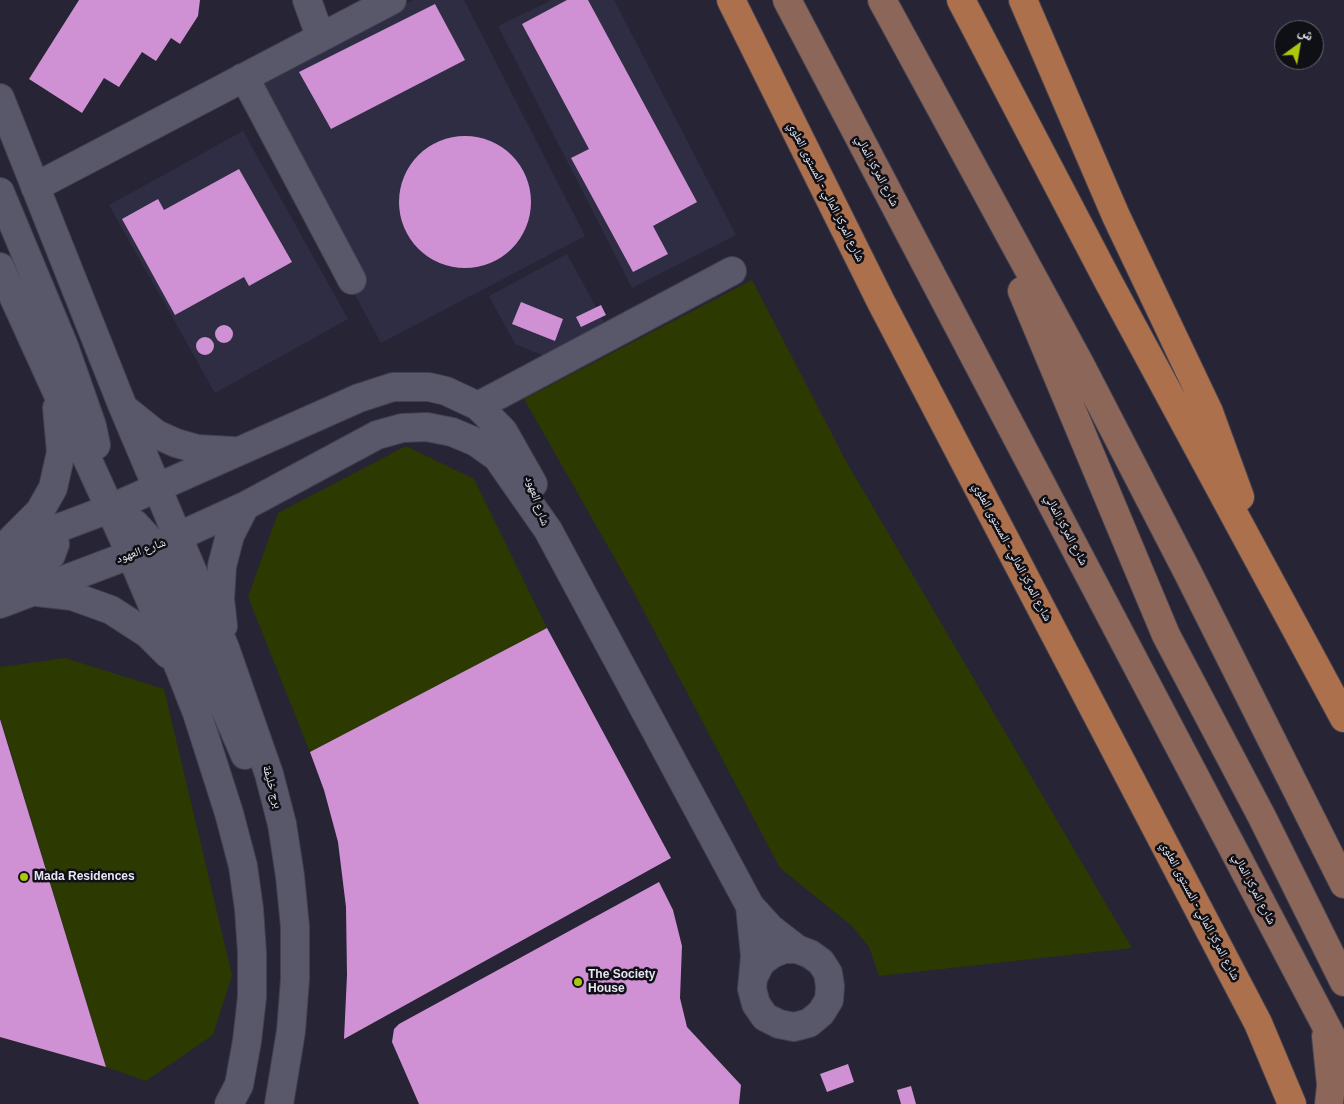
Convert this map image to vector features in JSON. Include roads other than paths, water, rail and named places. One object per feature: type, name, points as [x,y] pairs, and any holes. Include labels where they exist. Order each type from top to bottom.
[{"type":"highway","name":"شارع المركز المالي - المستوى العلوي","points":[[730,0],[881,302],[1258,1023],[1292,1104]]},
{"type":"highway","points":[[961,0],[1108,281],[1344,718]]},
{"type":"highway","points":[[1023,0],[1116,216],[1209,412],[1227,457],[1254,549]]},
{"type":"highway","points":[[1258,1023],[1305,1104]]},
{"type":"main road","name":"شارع المركز المالي","points":[[788,0],[1344,1060]]},
{"type":"main road","points":[[882,0],[969,164],[1089,381],[1344,884]]},
{"type":"main road","points":[[969,164],[1166,635],[1262,817],[1344,982]]},
{"type":"main road","points":[[1325,1024],[1331,1085],[1329,1104]]},
{"type":"street","points":[[307,0],[320,36]]},
{"type":"street","points":[[35,187],[320,36],[392,0]]},
{"type":"street","points":[[242,78],[352,280]]},
{"type":"street","points":[[0,98],[94,333]]},
{"type":"street","points":[[0,140],[58,284],[94,333]]},
{"type":"street","points":[[0,192],[64,346],[96,440],[97,482]]},
{"type":"street","points":[[0,266],[109,509],[135,524],[154,546],[252,772],[282,824]]},
{"type":"street","points":[[478,406],[732,271]]},
{"type":"street","name":"برج خليفة","points":[[94,333],[157,489],[154,546],[225,648],[269,774],[282,824],[292,901],[295,979],[291,1031],[279,1104]]},
{"type":"street","points":[[1,549],[40,511],[53,488],[60,452],[55,387]]},
{"type":"street","name":"شارع العهود","points":[[1,549],[109,509],[359,398],[393,387],[428,387],[446,390],[478,406],[503,431],[517,453],[539,499],[548,530]]},
{"type":"street","points":[[123,407],[144,426],[176,443],[218,452],[240,451]]},
{"type":"street","name":"شارع العهود","points":[[0,604],[154,546],[245,506],[377,435],[402,428],[428,427],[452,432],[476,442],[497,458],[548,530]]},
{"type":"street","points":[[225,648],[220,599],[222,566],[230,535],[245,506]]},
{"type":"street","points":[[548,530],[750,906],[770,928],[797,949],[810,954],[821,962],[828,973],[830,986],[829,1000],[821,1013],[809,1023],[794,1027],[779,1024],[765,1017],[756,1004],[752,989],[755,974],[750,906]]},
{"type":"street","points":[[0,578],[51,555],[55,550],[53,538],[42,533]]},
{"type":"street","points":[[154,546],[178,667],[200,721],[229,813],[242,866],[249,909],[252,997],[239,1085],[230,1104]]},
{"type":"street","points":[[30,592],[72,596],[111,610],[148,634],[178,667]]},
{"type":"street","points":[[755,974],[762,962],[772,954],[784,949],[797,949]]},
{"type":"place","name":"Mada Residences","points":[[24,877]]},
{"type":"place","name":"The Society House","points":[[578,982]]}]
